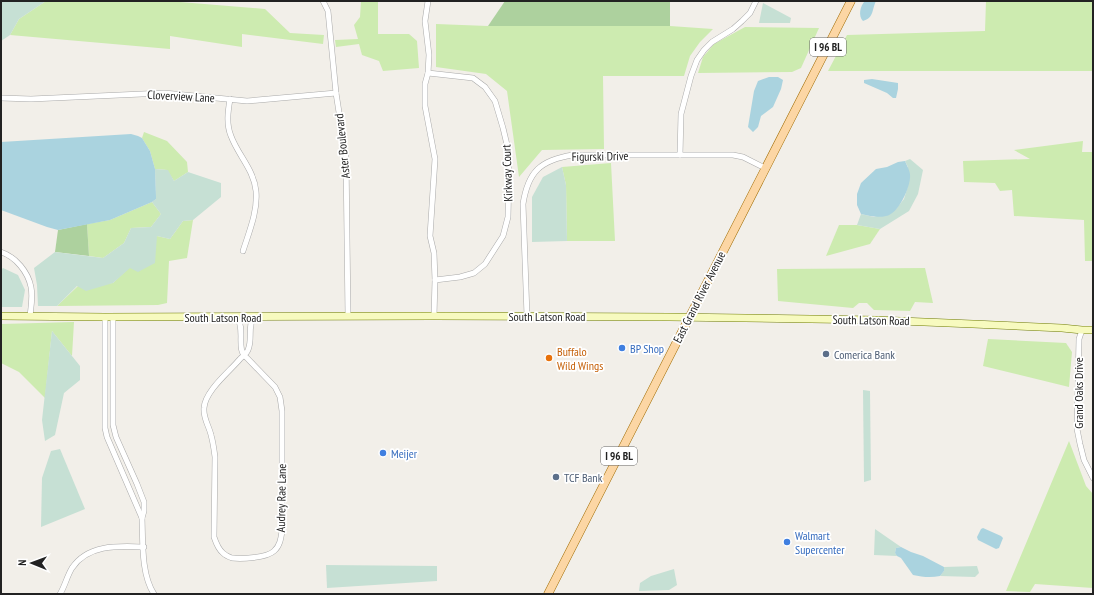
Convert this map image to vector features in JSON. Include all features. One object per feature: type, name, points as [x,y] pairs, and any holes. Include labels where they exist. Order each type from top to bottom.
[{"type":"main road","name":"East Grand River Avenue","points":[[548,594],[851,1]]},
{"type":"main road","name":"South Latson Road","points":[[1,316],[689,317],[884,320],[1093,330]]},
{"type":"street","name":"Aster Boulevard","points":[[323,1],[328,11],[336,93],[346,157],[348,316]]},
{"type":"street","points":[[428,1],[425,21],[429,55],[428,73],[425,84],[425,106],[435,159],[430,236],[434,254],[434,316]]},
{"type":"street","points":[[680,155],[681,114],[691,76],[697,60],[712,42],[742,22],[750,13],[756,1]]},
{"type":"street","name":"Kirkway Court","points":[[428,73],[473,78],[485,87],[495,101],[504,128],[508,149],[509,172],[508,217],[505,230],[503,236],[485,264],[474,273],[460,277],[435,280]]},
{"type":"street","name":"Cloverview Lane","points":[[1,98],[30,100],[164,93],[247,101],[336,93]]},
{"type":"street","points":[[230,99],[228,120],[230,135],[250,172],[256,191],[255,209],[243,251]]},
{"type":"street","name":"Figurski Drive","points":[[527,316],[523,204],[528,182],[535,172],[546,162],[558,157],[573,155],[733,155],[743,157],[765,168]]},
{"type":"street","points":[[1,252],[13,258],[21,266],[27,277],[31,287],[30,316]]},
{"type":"street","points":[[109,317],[105,356],[105,428],[107,437],[142,518],[145,566],[150,588],[154,594]]},
{"type":"street","points":[[109,317],[113,357],[114,432],[144,502],[142,518]]},
{"type":"street","points":[[237,317],[241,326],[241,350],[243,355]]},
{"type":"street","name":"Audrey Rae Lane","points":[[243,355],[275,387],[280,397],[282,411],[282,531],[280,542],[275,551],[259,558],[231,558],[223,553],[216,544],[214,537],[215,451],[205,418],[204,408],[206,399],[213,388],[232,369],[243,355],[248,351],[250,343],[250,324],[254,317]]},
{"type":"street","name":"Grand Oaks Drive","points":[[1082,330],[1079,340],[1077,429],[1084,460],[1093,478]]},
{"type":"street","points":[[105,356],[113,357]]},
{"type":"street","points":[[105,400],[113,400]]},
{"type":"street","points":[[121,469],[128,465]]},
{"type":"street","points":[[60,594],[73,567],[81,558],[91,552],[101,548],[116,546],[144,547]]},
{"type":"green space","points":[[1,1],[46,1],[19,19],[10,35],[1,41]]},
{"type":"green space","points":[[46,1],[168,1],[265,9],[290,33],[324,35],[323,44],[242,34],[242,47],[170,36],[170,49],[10,35],[19,19]]},
{"type":"green space","points":[[361,1],[378,1],[378,34],[409,34],[417,41],[419,68],[383,71],[379,61],[362,55],[359,44],[336,47],[335,40],[358,39],[354,25],[360,17]]},
{"type":"green space","points":[[505,1],[670,1],[670,26],[488,26]]},
{"type":"green space","points":[[986,1],[1093,1],[1093,71],[828,71],[847,35],[985,31]]},
{"type":"green space","points":[[763,3],[791,18],[790,23],[759,23]]},
{"type":"green space","points":[[436,24],[488,26],[670,26],[713,29],[700,42],[690,56],[684,76],[603,76],[604,149],[542,150],[519,177],[507,91],[486,74],[436,67]]},
{"type":"green space","points":[[745,27],[819,28],[801,68],[792,72],[698,73],[703,57],[714,44]]},
{"type":"green space","points":[[144,132],[167,141],[187,162],[188,172],[174,181],[167,170],[155,169],[150,151],[142,138]]},
{"type":"green space","points":[[1083,141],[1082,152],[1093,152],[1093,261],[1085,261],[1084,220],[1014,216],[1012,190],[1000,191],[995,183],[964,182],[963,161],[1030,159],[1014,150]]},
{"type":"green space","points":[[910,159],[923,170],[918,194],[909,211],[880,229],[857,225],[861,214],[874,217],[896,209],[904,199],[908,186],[908,167],[905,161]]},
{"type":"green space","points":[[611,163],[615,241],[567,241],[566,185],[562,167]]},
{"type":"green space","points":[[562,167],[566,185],[567,241],[532,242],[532,197],[543,177]]},
{"type":"green space","points":[[155,169],[168,170],[174,181],[188,172],[221,183],[221,197],[193,220],[183,221],[170,239],[157,236],[155,263],[138,272],[130,268],[113,283],[86,291],[77,286],[57,306],[38,306],[37,285],[34,268],[55,252],[103,258],[124,243],[131,228],[151,227],[161,214],[152,202],[156,199]]},
{"type":"green space","points":[[152,202],[161,214],[151,227],[131,228],[124,243],[103,258],[89,256],[87,224],[110,220]]},
{"type":"green space","points":[[193,220],[187,258],[169,261],[167,303],[158,305],[57,306],[78,286],[113,283],[130,267],[157,236],[170,239],[183,221]]},
{"type":"green space","points":[[87,224],[89,256],[55,252],[58,230]]},
{"type":"green space","points":[[839,225],[857,225],[880,229],[870,244],[826,256]]},
{"type":"green space","points":[[3,268],[18,275],[25,290],[22,307],[1,307],[1,270]]},
{"type":"green space","points":[[925,268],[933,303],[915,302],[910,311],[874,310],[867,303],[859,303],[853,308],[778,301],[777,269]]},
{"type":"green space","points":[[74,322],[72,356],[52,331],[45,398],[19,372],[1,363],[1,324]]},
{"type":"green space","points":[[52,331],[80,366],[80,380],[64,393],[55,435],[45,441],[42,420]]},
{"type":"green space","points":[[988,339],[1066,343],[1072,352],[1069,387],[983,366]]},
{"type":"green space","points":[[863,390],[870,391],[871,480],[864,482]]},
{"type":"green space","points":[[1069,441],[1086,486],[1093,494],[1093,588],[1035,584],[1030,592],[1006,591]]},
{"type":"green space","points":[[60,449],[85,509],[41,527],[42,478],[51,451]]},
{"type":"green space","points":[[875,529],[901,547],[896,548],[895,553],[897,556],[874,555]]},
{"type":"green space","points":[[326,565],[437,566],[437,581],[327,588]]},
{"type":"green space","points":[[977,566],[979,573],[975,577],[940,576],[944,571],[944,567]]},
{"type":"green space","points":[[674,569],[677,585],[669,590],[639,591],[640,583],[651,576]]},
{"type":"water","points":[[865,1],[876,1],[871,15],[867,20],[863,21],[860,16],[860,11]]},
{"type":"water","points":[[769,77],[778,77],[783,80],[781,89],[773,107],[761,116],[758,127],[753,132],[748,127],[754,91],[758,81]]},
{"type":"water","points":[[872,79],[898,83],[896,98],[893,98],[887,93],[864,83],[864,80]]},
{"type":"water","points":[[131,134],[142,138],[150,151],[155,169],[156,199],[152,202],[110,220],[58,230],[1,210],[1,142]]},
{"type":"water","points":[[905,161],[910,176],[908,189],[895,211],[883,217],[861,214],[857,205],[857,194],[861,183],[876,169]]},
{"type":"water","points":[[983,528],[1003,538],[999,548],[996,549],[978,540],[977,537]]},
{"type":"water","points":[[901,547],[944,567],[944,571],[937,577],[913,575],[901,558],[895,553],[896,548]]},
{"type":"place","name":"BP Shop","points":[[622,348]]},
{"type":"place","name":"Comerica Bank","points":[[826,354]]},
{"type":"place","name":"Buffalo Wild Wings","points":[[549,358]]},
{"type":"place","name":"Meijer","points":[[383,453]]},
{"type":"place","name":"TCF Bank","points":[[556,477]]},
{"type":"place","name":"Walmart Supercenter","points":[[787,542]]}]
